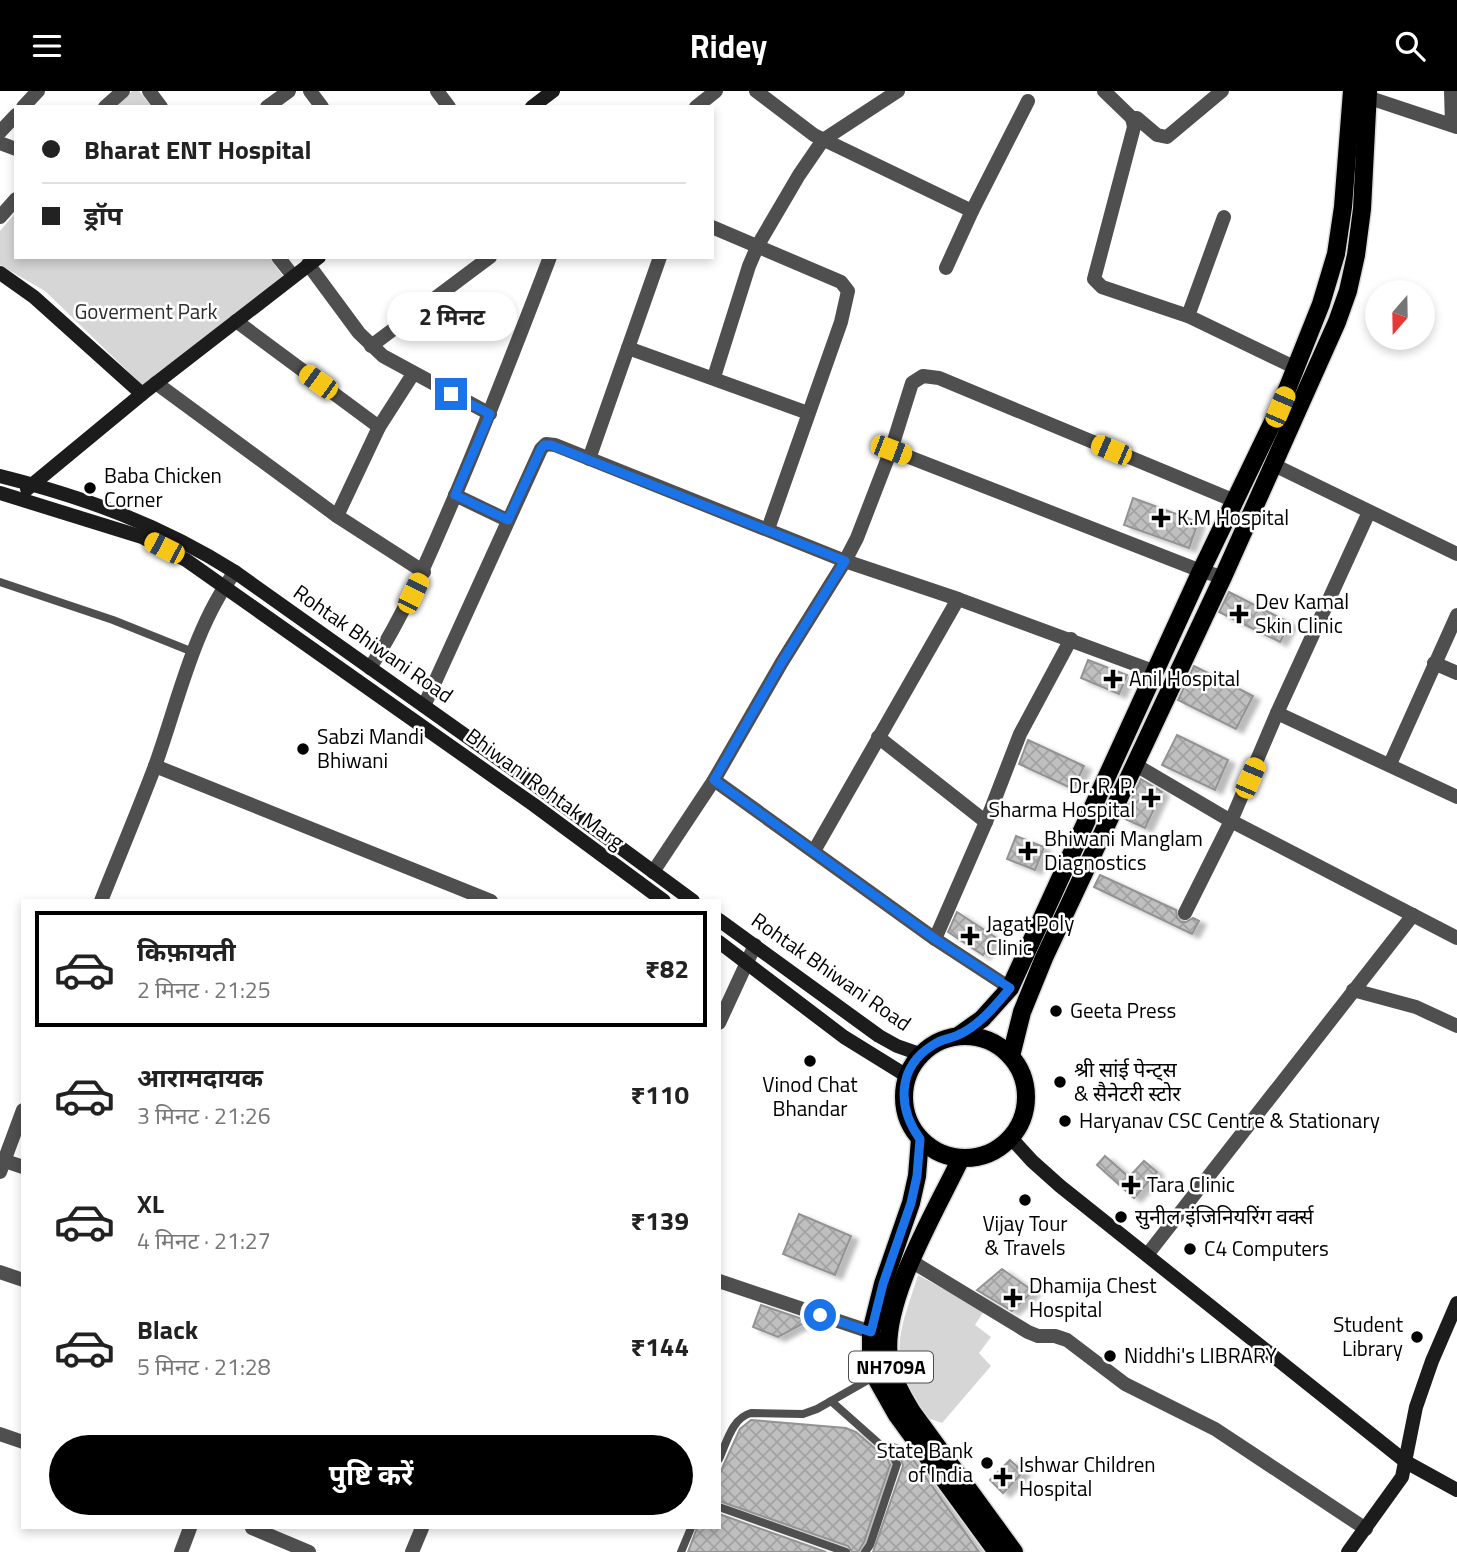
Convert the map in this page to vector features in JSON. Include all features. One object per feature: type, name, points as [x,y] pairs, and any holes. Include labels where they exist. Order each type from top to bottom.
[{"type":"main road","points":[[535,105],[553,91]]},
{"type":"main road","points":[[958,1036],[982,1019],[1010,988],[1201,572],[1280,407],[1321,305],[1336,254],[1362,93]]},
{"type":"main road","points":[[1011,1056],[1022,1012],[1044,958],[1223,577],[1348,291],[1362,209],[1362,93]]},
{"type":"main road","points":[[20,498],[31,484],[142,394],[313,261]]},
{"type":"main road","points":[[0,273],[34,297],[142,394]]},
{"type":"main road","name":"Rohtak Bhiwani Road","points":[[0,476],[80,498],[194,546],[424,706],[653,872],[668,897]]},
{"type":"main road","name":"Bhiwani Rohtak Marg","points":[[0,493],[142,537],[186,560],[668,897]]},
{"type":"main road","name":"Rohtak Bhiwani Road","points":[[721,921],[879,1036],[920,1054]]},
{"type":"main road","points":[[721,944],[844,1037],[907,1076]]},
{"type":"main road","points":[[958,1036],[978,1037],[996,1044],[1011,1056],[1021,1071],[1026,1088],[1026,1106],[1021,1123],[1011,1138],[997,1150],[980,1157],[961,1159],[932,1149],[920,1139],[910,1125],[903,1093],[907,1076],[920,1054],[941,1040],[958,1036]]},
{"type":"main road","points":[[1011,1138],[1060,1186],[1406,1462],[1457,1490]]},
{"type":"main road","name":"NH709A","points":[[920,1139],[917,1176],[911,1203],[883,1284],[871,1332],[875,1376],[897,1415],[997,1552]]},
{"type":"main road","name":"NH709A","points":[[961,1159],[911,1261],[889,1331],[888,1360],[899,1391],[912,1412],[1014,1552]]},
{"type":"main road","points":[[1348,1552],[1395,1489],[1406,1462],[1416,1407],[1436,1350],[1457,1303]]},
{"type":"street","points":[[25,105],[38,91]]},
{"type":"street","points":[[107,105],[123,91]]},
{"type":"street","points":[[149,91],[160,105]]},
{"type":"street","points":[[270,105],[289,91]]},
{"type":"street","points":[[698,105],[716,91]]},
{"type":"street","points":[[756,91],[805,129],[824,140],[972,211]]},
{"type":"street","points":[[1104,91],[1132,118],[1137,118],[1157,135],[1167,137],[1222,91]]},
{"type":"street","points":[[1362,93],[1454,126],[1451,91]]},
{"type":"street","points":[[714,377],[743,282],[758,245],[799,175],[824,140],[892,92]]},
{"type":"street","points":[[946,268],[1028,101]]},
{"type":"street","points":[[0,132],[14,117]]},
{"type":"street","points":[[1132,118],[1133,130],[1094,279],[1102,287],[1188,316],[1296,368]]},
{"type":"street","points":[[0,217],[14,200]]},
{"type":"street","points":[[1188,316],[1224,217]]},
{"type":"street","points":[[714,227],[841,282],[848,291],[841,322],[768,529]]},
{"type":"street","points":[[280,259],[293,276]]},
{"type":"street","points":[[371,346],[487,259]]},
{"type":"street","points":[[370,668],[424,572],[490,414],[549,259]]},
{"type":"street","points":[[589,460],[659,259]]},
{"type":"street","points":[[313,261],[348,318],[371,346],[413,374],[490,414]]},
{"type":"street","points":[[236,321],[379,427]]},
{"type":"street","points":[[628,348],[808,412]]},
{"type":"street","points":[[337,516],[379,427],[413,374]]},
{"type":"street","points":[[653,872],[714,780],[782,662],[845,561],[857,538],[891,450],[908,391],[918,378],[927,375],[1234,501]]},
{"type":"street","points":[[156,383],[337,516],[424,572]]},
{"type":"street","points":[[424,706],[544,445],[555,445],[845,561],[1071,639],[1156,672]]},
{"type":"street","points":[[891,450],[1201,572],[1223,577]]},
{"type":"street","points":[[1274,465],[1457,554]]},
{"type":"street","points":[[455,495],[508,520]]},
{"type":"street","points":[[1185,913],[1231,821],[1369,512]]},
{"type":"street","points":[[102,899],[155,766],[193,652],[225,586],[235,572]]},
{"type":"street","points":[[814,851],[958,599]]},
{"type":"street","points":[[1390,764],[1457,615]]},
{"type":"street","points":[[935,939],[1020,734],[1071,639]]},
{"type":"street","points":[[1434,663],[1457,674]]},
{"type":"street","points":[[1277,713],[1457,797]]},
{"type":"street","points":[[878,737],[986,821]]},
{"type":"street","points":[[1134,764],[1231,821],[1457,938]]},
{"type":"street","points":[[155,766],[486,899]]},
{"type":"street","points":[[714,780],[935,939],[1010,988]]},
{"type":"street","points":[[1147,1255],[1413,915]]},
{"type":"street","points":[[721,1019],[755,945]]},
{"type":"street","points":[[1353,990],[1416,1007],[1457,1026]]},
{"type":"street","points":[[21,1115],[2,1167],[21,1167]]},
{"type":"street","points":[[911,1261],[1028,1332],[1067,1340],[1125,1384],[1215,1429],[1366,1529]]},
{"type":"street","points":[[0,1272],[21,1279]]},
{"type":"street","points":[[721,1282],[871,1332]]},
{"type":"street","points":[[0,1434],[21,1441]]},
{"type":"street","points":[[181,1552],[190,1529]]},
{"type":"street","points":[[253,1529],[278,1546],[309,1552]]},
{"type":"street","points":[[412,1552],[422,1529]]},
{"type":"lane","points":[[0,582],[113,620],[193,652]]},
{"type":"lane","points":[[721,1454],[733,1427],[744,1415],[803,1415],[875,1376]]},
{"type":"lane","points":[[831,1401],[893,1456],[897,1464],[870,1545],[865,1552]]},
{"type":"lane","points":[[721,1508],[846,1552]]},
{"type":"lane","points":[[681,1552],[691,1529]]},
{"type":"green space","points":[[132,91],[139,91],[150,105],[118,105]]},
{"type":"green space","name":"Goverment Park","points":[[14,214],[14,259],[270,259],[283,276],[144,387],[45,291],[0,265],[0,231]]},
{"type":"green space","points":[[918,1275],[984,1311],[975,1325],[991,1337],[979,1353],[991,1366],[942,1423],[922,1416],[907,1386],[900,1363],[900,1337]]},
{"type":"building","points":[[1133,498],[1198,522],[1189,548],[1124,525]]},
{"type":"building","points":[[1229,592],[1290,623],[1280,642],[1219,612]]},
{"type":"building","points":[[1088,660],[1127,675],[1119,694],[1081,678]]},
{"type":"building","points":[[1194,666],[1253,696],[1236,729],[1178,700]]},
{"type":"building","points":[[1177,735],[1228,760],[1215,790],[1162,765]]},
{"type":"building","points":[[1028,740],[1084,766],[1073,789],[1019,764]]},
{"type":"building","points":[[1141,779],[1162,792],[1145,828],[1123,818]]},
{"type":"building","points":[[1016,836],[1044,847],[1035,870],[1007,859]]},
{"type":"building","points":[[1100,875],[1176,910],[1177,918],[1181,922],[1193,918],[1199,921],[1192,934],[1094,887]]},
{"type":"building","points":[[957,912],[995,937],[983,955],[948,932]]},
{"type":"building","points":[[1105,1156],[1129,1177],[1144,1161],[1157,1172],[1134,1198],[1097,1165]]},
{"type":"building","points":[[799,1214],[851,1236],[835,1275],[783,1254]]},
{"type":"building","points":[[1002,1269],[1033,1291],[1012,1311],[977,1290]]},
{"type":"building","points":[[761,1305],[808,1321],[778,1337],[753,1327]]},
{"type":"building","points":[[751,1420],[846,1428],[856,1432],[888,1460],[890,1465],[864,1542],[858,1552],[852,1552],[848,1546],[721,1502],[721,1472],[740,1429]]},
{"type":"building","points":[[888,1442],[905,1448],[979,1552],[873,1552],[903,1466],[899,1453]]},
{"type":"building","points":[[1010,1460],[1023,1472],[1003,1493],[990,1480]]},
{"type":"building","points":[[721,1515],[826,1552],[688,1552],[697,1529],[721,1529]]},
{"type":"place","name":"Baba Chicken Corner","points":[[90,488]]},
{"type":"place","name":"K.M Hospital","points":[[1161,518]]},
{"type":"place","name":"Dev Kamal Skin Clinic","points":[[1239,614]]},
{"type":"place","name":"Anil Hospital","points":[[1113,679]]},
{"type":"place","name":"Sabzi Mandi Bhiwani","points":[[303,749]]},
{"type":"place","name":"Dr. R. P. Sharma Hospital","points":[[1151,798]]},
{"type":"place","name":"Bhiwani Manglam Diagnostics","points":[[1028,851]]},
{"type":"place","name":"Jagat Poly Clinic","points":[[970,936]]},
{"type":"place","name":"Geeta Press","points":[[1056,1011]]},
{"type":"place","name":"Vinod Chat Bhandar","points":[[810,1061]]},
{"type":"place","name":"श्री सांई पेन्ट्स & सैनेटरी स्टोर","points":[[1060,1082]]},
{"type":"place","name":"Haryanav CSC Centre & Stationary","points":[[1065,1121]]},
{"type":"place","name":"Tara Clinic","points":[[1131,1185]]},
{"type":"place","name":"Vijay Tour & Travels","points":[[1025,1200]]},
{"type":"place","name":"सुनील इंजिनियरिंग वर्क्स","points":[[1121,1217]]},
{"type":"place","name":"C4 Computers","points":[[1190,1249]]},
{"type":"place","name":"Dhamija Chest Hospital","points":[[1013,1298]]},
{"type":"place","name":"Student Library","points":[[1417,1337]]},
{"type":"place","name":"Niddhi's LIBRARY","points":[[1110,1356]]},
{"type":"place","name":"State Bank of India","points":[[987,1463]]},
{"type":"place","name":"Ishwar Children Hospital","points":[[1003,1477]]},
{"type":"route","points":[[451,394],[490,414],[455,495],[508,520],[541,449],[546,444],[555,445],[845,561],[782,662],[714,780],[935,939],[1010,988],[982,1019],[958,1036],[941,1040],[920,1054],[907,1076],[903,1093],[905,1109],[910,1125],[920,1139],[917,1176],[871,1332],[820,1315]]}]
